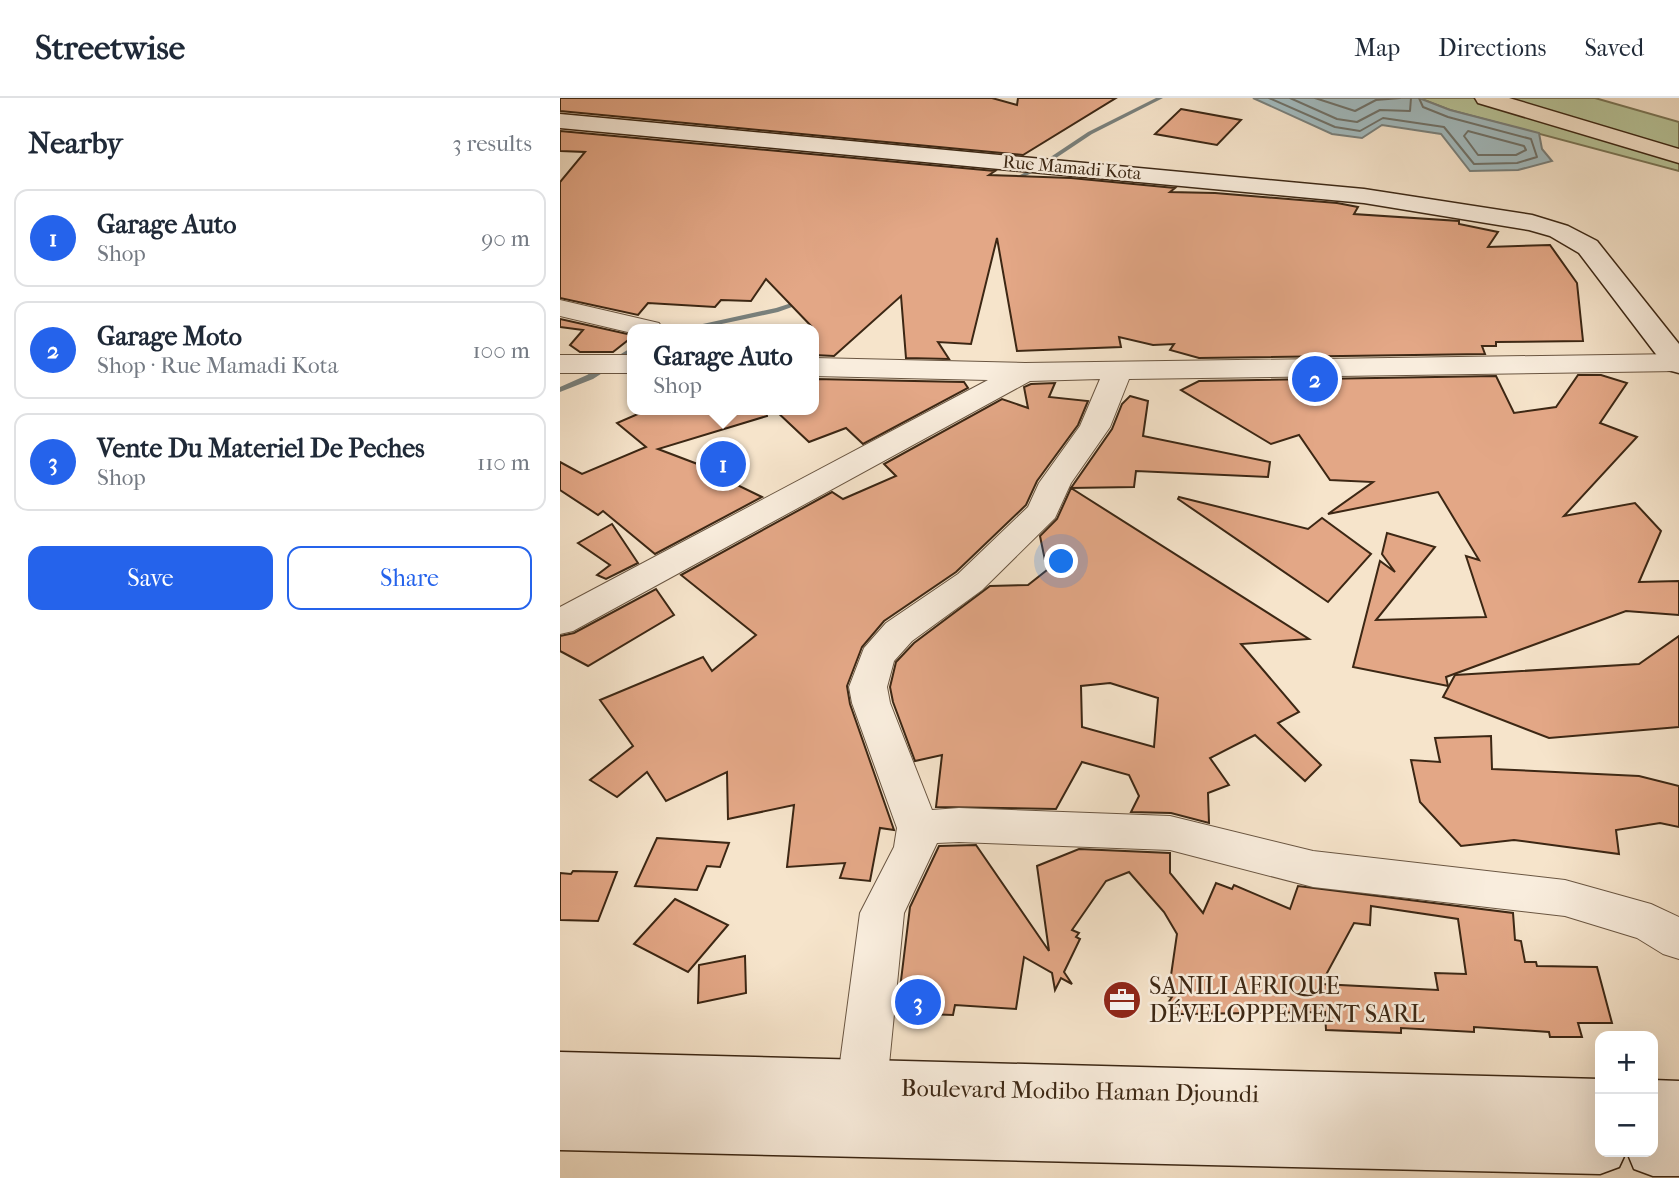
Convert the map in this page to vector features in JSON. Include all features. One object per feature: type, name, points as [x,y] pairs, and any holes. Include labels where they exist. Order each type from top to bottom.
[{"type":"highway","points":[[1486,98],[1679,156]]},
{"type":"highway","points":[[1519,98],[1679,146]]},
{"type":"main road","name":"Rue Mamadi Kota","points":[[560,121],[1364,195],[1519,220],[1559,230],[1580,240],[1678,363]]},
{"type":"main road","name":"Boulevard Modibo Haman Djoundi","points":[[562,1094],[862,1085],[1595,1104]]},
{"type":"main road","name":"Boulevard Modibo Haman Djoundi","points":[[562,1094],[1595,1148]]},
{"type":"main road","points":[[1658,1105],[1679,1106]]},
{"type":"main road","points":[[1658,1150],[1679,1150]]},
{"type":"street","points":[[560,308],[628,324]]},
{"type":"street","points":[[819,368],[1025,372],[1678,363]]},
{"type":"street","points":[[560,364],[627,364]]},
{"type":"street","points":[[862,1085],[882,913],[915,847],[918,828],[870,702],[868,687],[877,657],[899,632],[970,582],[1043,511],[1055,483],[1095,427],[1118,370]]},
{"type":"street","points":[[560,622],[1025,372]]},
{"type":"street","points":[[918,828],[959,825],[1170,833],[1314,869],[1565,898],[1651,923],[1679,940]]},
{"type":"green space","points":[[1419,98],[1595,98],[1679,122],[1679,171],[1450,110]]},
{"type":"water","points":[[1253,98],[1419,98],[1450,110],[1539,133],[1542,149],[1552,161],[1518,170],[1470,171],[1441,134],[1382,125],[1362,138],[1332,134]]},
{"type":"building","points":[[560,98],[992,98],[1017,105],[1018,98],[1116,98],[1023,155],[560,111]]},
{"type":"building","points":[[1181,109],[1241,120],[1217,145],[1155,134]]},
{"type":"building","points":[[560,131],[995,171],[989,175],[1071,178],[1175,188],[1170,192],[1337,203],[1358,207],[1354,214],[1459,221],[1459,224],[1498,232],[1488,247],[1550,245],[1577,283],[1583,341],[1496,342],[1496,346],[1482,346],[1485,354],[1199,358],[1170,350],[1174,344],[1153,345],[1119,337],[1121,347],[1017,351],[997,238],[971,344],[938,342],[949,359],[906,358],[901,296],[834,356],[819,355],[819,324],[809,324],[766,279],[751,301],[721,300],[715,307],[648,303],[638,315],[560,298],[560,182],[585,152],[560,151]]},
{"type":"building","points":[[560,319],[627,334],[627,341],[613,352],[580,352],[570,345],[583,330],[560,327]]},
{"type":"building","points":[[1578,375],[1601,375],[1627,383],[1600,423],[1637,437],[1564,516],[1635,503],[1661,531],[1639,582],[1679,581],[1679,615],[1626,611],[1446,677],[1448,686],[1353,667],[1380,561],[1395,572],[1382,554],[1387,533],[1435,547],[1376,620],[1486,617],[1466,556],[1479,560],[1438,492],[1328,514],[1373,482],[1330,480],[1299,435],[1271,444],[1181,390],[1199,381],[1496,376],[1514,413],[1556,407]]},
{"type":"building","points":[[819,379],[964,382],[968,388],[863,444],[846,428],[809,442],[780,415],[819,415]]},
{"type":"building","points":[[1055,383],[1049,397],[1088,401],[1078,425],[1037,481],[1026,505],[956,572],[884,621],[862,647],[847,686],[850,704],[894,830],[880,828],[870,881],[840,878],[845,863],[787,867],[794,805],[728,819],[727,772],[666,801],[647,772],[617,797],[590,780],[633,746],[600,700],[703,657],[712,671],[756,635],[681,575],[832,492],[843,499],[896,476],[884,464],[1002,399],[1028,408],[1024,387]]},
{"type":"building","points":[[1130,396],[1148,401],[1143,436],[1270,462],[1268,477],[1136,471],[1134,487],[1071,488],[1112,429],[1122,404]]},
{"type":"building","points":[[635,415],[767,415],[658,449],[737,479],[733,483],[762,497],[655,554],[603,511],[598,515],[560,490],[560,462],[582,474],[646,447],[617,423]]},
{"type":"building","points":[[1071,488],[1309,639],[1241,644],[1299,712],[1278,723],[1321,765],[1305,781],[1255,735],[1210,758],[1229,785],[1208,793],[1209,823],[1171,813],[1131,812],[1139,796],[1129,775],[1082,762],[1056,809],[936,807],[942,755],[915,761],[890,687],[896,662],[914,643],[990,586],[1028,585],[1047,570],[1040,536],[1057,519]],"holes":[[[1110,683],[1158,698],[1154,747],[1082,727],[1081,686]]]},
{"type":"building","points":[[1179,497],[1308,529],[1322,518],[1371,554],[1328,602],[1178,499]]},
{"type":"building","points":[[612,524],[638,563],[606,579],[597,575],[610,565],[578,543]]},
{"type":"building","points":[[656,589],[674,615],[588,666],[560,651],[560,636],[574,633]]},
{"type":"building","points":[[1679,636],[1679,727],[1549,738],[1443,697],[1455,675],[1639,664]]},
{"type":"building","points":[[1491,736],[1492,769],[1639,776],[1679,786],[1679,827],[1660,823],[1616,830],[1619,854],[1514,840],[1461,846],[1420,802],[1411,760],[1440,762],[1435,738]]},
{"type":"building","points":[[657,838],[729,843],[720,867],[707,866],[697,890],[635,886]]},
{"type":"building","points":[[976,845],[1049,951],[1037,866],[1079,849],[1170,853],[1170,873],[1203,913],[1216,883],[1232,889],[1234,885],[1290,909],[1298,886],[1513,913],[1515,940],[1521,941],[1525,962],[1536,962],[1537,966],[1597,967],[1612,1023],[1578,1023],[1582,1037],[1550,1037],[1549,1032],[1474,1027],[1474,1032],[1401,1028],[1401,1033],[1326,1030],[1325,1012],[1181,1014],[1166,1006],[1172,997],[1168,996],[1177,934],[1164,912],[1129,872],[1106,881],[1072,930],[1079,933],[1076,937],[1080,939],[1064,972],[1072,984],[1061,978],[1055,990],[1052,973],[1024,957],[1016,1009],[955,1005],[953,1015],[897,1013],[910,907],[939,846]],"holes":[[[1371,906],[1458,919],[1466,974],[1435,973],[1438,990],[1321,984],[1354,923],[1370,925]]]},
{"type":"building","points":[[573,871],[617,872],[598,921],[560,920],[560,873],[571,874]]},
{"type":"building","points":[[675,899],[728,925],[688,972],[634,944]]},
{"type":"building","points":[[745,956],[746,993],[698,1003],[699,965]]},
{"type":"waterway","points":[[1009,182],[1036,169],[1090,133],[1160,98]]},
{"type":"waterway","points":[[712,324],[778,310],[804,301]]},
{"type":"waterway","points":[[560,390],[590,377],[627,354]]},
{"type":"place","name":"Garage Moto","points":[[1315,379]]},
{"type":"place","name":"Garage Auto","points":[[723,464]]},
{"type":"place","name":"SANILI AFRIQUE DÉVELOPPEMENT SARL","points":[[1122,1000]]},
{"type":"place","name":"Vente Du Materiel De Peches","points":[[918,1002]]}]
